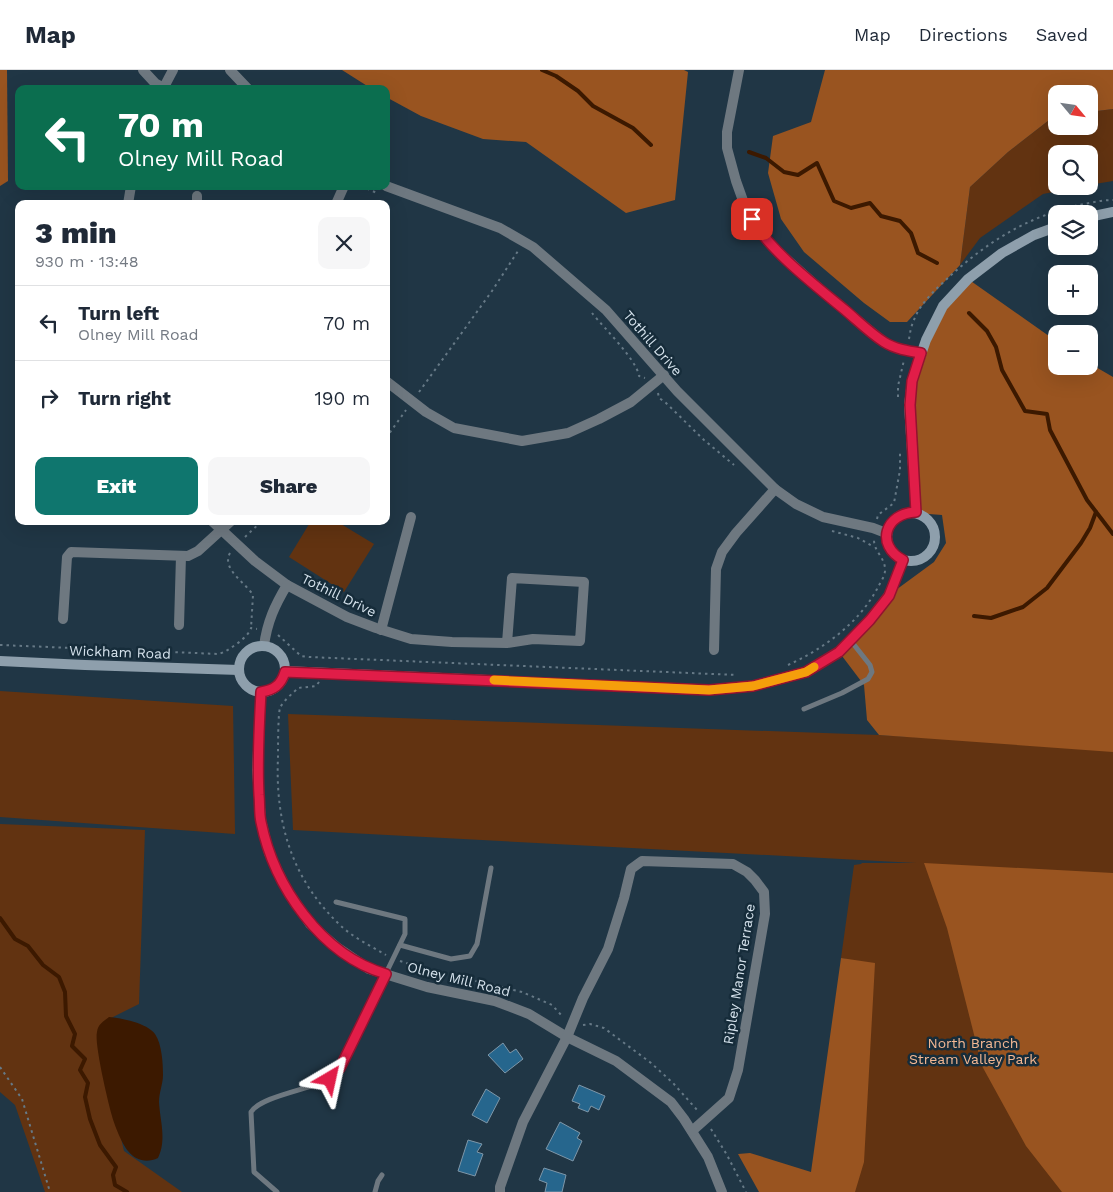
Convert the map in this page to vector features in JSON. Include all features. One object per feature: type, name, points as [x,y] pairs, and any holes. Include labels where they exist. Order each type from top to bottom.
[{"type":"street","points":[[143,70],[158,85]]},
{"type":"street","points":[[165,85],[173,70]]},
{"type":"street","points":[[230,70],[244,85]]},
{"type":"street","points":[[739,70],[727,132],[727,148],[746,209],[758,229],[773,247],[814,284],[885,343],[921,353]]},
{"type":"street","name":"Tothill Drive","points":[[383,190],[500,228],[533,247],[606,310],[677,391],[775,489],[796,504],[823,517],[873,528],[886,533]]},
{"type":"street","points":[[1098,215],[1113,212]]},
{"type":"street","points":[[916,512],[910,405],[912,381],[921,353],[943,306],[968,279],[1002,253],[1034,235],[1048,230]]},
{"type":"street","points":[[390,384],[426,412],[454,428],[522,441],[568,433],[599,419],[631,402],[664,376]]},
{"type":"street","points":[[714,650],[716,569],[722,552],[736,533],[775,489]]},
{"type":"street","points":[[916,512],[931,522],[935,539],[933,548],[928,555],[920,560],[911,562],[895,556],[890,550],[886,533],[890,524],[897,517],[906,513],[916,512]]},
{"type":"street","points":[[381,630],[410,517]]},
{"type":"street","name":"Tothill Drive","points":[[216,525],[255,561],[287,585],[347,617],[381,630],[411,638],[452,642],[507,643],[533,639],[580,641],[584,582],[512,578],[507,643]]},
{"type":"street","points":[[63,618],[67,557],[71,552],[188,556],[198,551],[227,525]]},
{"type":"street","points":[[179,625],[181,556]]},
{"type":"street","points":[[285,672],[709,690],[753,686],[806,672],[839,652],[870,620],[889,596],[903,560]]},
{"type":"street","points":[[264,646],[272,611],[287,585]]},
{"type":"street","points":[[256,646],[264,646],[277,651],[285,664],[285,672],[277,686],[269,691],[261,692],[252,690],[245,685],[240,678],[238,670],[243,655],[249,649],[256,646]]},
{"type":"street","name":"Wickham Road","points":[[0,661],[85,666],[238,670]]},
{"type":"street","name":"Olney Mill Road","points":[[261,692],[257,770],[260,820],[269,853],[286,888],[310,924],[338,948],[368,969],[427,987],[496,1001],[529,1014],[567,1037],[616,1061],[672,1102],[708,1156],[722,1192]]},
{"type":"street","name":"Ripley Manor Terrace","points":[[500,1192],[500,1187],[523,1122],[567,1037],[608,949],[631,869],[642,861],[733,864],[756,880],[764,892],[765,914],[738,1070],[729,1098],[692,1131]]},
{"type":"lane","points":[[804,709],[842,693],[868,679],[872,672],[870,665],[850,640]]},
{"type":"lane","points":[[400,945],[451,959],[470,956],[477,944],[491,868]]},
{"type":"lane","points":[[277,1192],[254,1172],[251,1112],[254,1107],[285,1094],[330,1079],[340,1068],[405,934],[405,919],[336,902]]},
{"type":"lane","points":[[375,1192],[378,1180],[382,1175]]},
{"type":"path","points":[[898,405],[898,386],[914,320],[920,308],[941,284],[986,246],[1030,220],[1062,209],[1102,200],[1113,200]]},
{"type":"path","points":[[390,432],[492,291],[518,251]]},
{"type":"path","points":[[589,310],[622,348],[638,369],[640,376],[644,377],[658,394],[659,398],[704,440],[738,468]]},
{"type":"path","points":[[874,547],[873,528],[878,515],[894,503],[900,470],[900,442]]},
{"type":"path","points":[[0,644],[219,654],[225,652],[250,632],[253,595],[237,577],[228,562],[228,556],[258,525]]},
{"type":"path","points":[[783,667],[808,656],[829,642],[853,620],[873,595],[884,577],[885,568],[882,558],[874,547],[858,538],[826,529]]},
{"type":"path","points":[[251,628],[276,634],[301,656],[308,657],[724,676],[744,675]]},
{"type":"path","points":[[320,672],[319,684],[298,688],[280,708],[277,778],[279,807],[284,835],[293,859],[322,906],[342,927],[364,942],[394,958],[428,970],[522,992],[552,1005],[563,1017],[573,1023],[581,1026],[597,1025],[604,1028],[673,1083],[696,1108],[719,1140],[746,1192]]},
{"type":"path","points":[[0,1067],[22,1099],[50,1192]]},
{"type":"green space","points":[[1113,109],[1113,181],[1098,184],[1098,145],[1048,145],[1048,193],[1043,194],[980,238],[960,265],[970,187],[1008,152],[1048,121],[1048,135],[1098,135],[1098,111]]},
{"type":"green space","points":[[309,525],[343,525],[374,544],[344,592],[289,557]]},
{"type":"green space","points":[[0,691],[233,706],[235,834],[0,817]]},
{"type":"green space","name":"North Branch Stream Valley Park","points":[[288,714],[879,735],[1113,749],[1113,1192],[809,1192],[846,959],[841,958],[854,865],[862,863],[916,863],[293,830]]},
{"type":"green space","points":[[0,824],[145,830],[139,1004],[111,1018],[98,1040],[124,1151],[182,1192],[45,1192],[15,1105],[0,1092]]},
{"type":"shaded area","points":[[0,70],[7,70],[8,181],[0,186]]},
{"type":"shaded area","points":[[342,70],[684,70],[688,72],[675,200],[626,213],[526,142],[483,139],[421,116],[390,99],[390,85],[366,85]]},
{"type":"shaded area","points":[[825,70],[1113,70],[1113,109],[1098,111],[1098,85],[1048,85],[1048,121],[1008,152],[970,187],[960,265],[907,322],[890,322],[864,303],[804,252],[781,219],[768,173],[773,136],[811,122]]},
{"type":"shaded area","points":[[968,279],[1048,335],[1048,375],[1098,375],[1098,368],[1113,377],[1113,752],[879,735],[867,720],[864,685],[839,652],[889,595],[934,562],[946,543],[942,515],[916,513],[912,381],[943,306]]},
{"type":"shaded area","points":[[924,863],[1113,873],[1113,1192],[1062,1192],[1026,1146],[982,1066],[947,928]]},
{"type":"shaded area","points":[[841,958],[875,963],[864,1162],[855,1192],[759,1192],[738,1154],[750,1153],[811,1172]]},
{"type":"shaded area","points":[[109,1017],[127,1020],[146,1027],[155,1034],[159,1043],[163,1070],[159,1102],[163,1137],[161,1151],[158,1158],[154,1160],[142,1160],[131,1154],[123,1144],[113,1120],[102,1073],[97,1038],[98,1027]]},
{"type":"building","points":[[503,1043],[510,1053],[516,1049],[523,1059],[505,1073],[488,1055]]},
{"type":"building","points":[[579,1085],[605,1096],[599,1110],[591,1106],[588,1112],[578,1108],[580,1104],[572,1101]]},
{"type":"building","points":[[486,1089],[500,1098],[487,1123],[472,1115]]},
{"type":"building","points":[[560,1122],[580,1133],[577,1138],[582,1141],[573,1161],[546,1149]]},
{"type":"building","points":[[468,1140],[482,1144],[477,1152],[483,1154],[475,1176],[458,1171]]},
{"type":"building","points":[[544,1168],[566,1175],[562,1192],[545,1192],[547,1183],[539,1180]]},
{"type":"waterway","points":[[542,70],[556,76],[578,91],[593,106],[633,128],[651,145]]},
{"type":"waterway","points":[[749,152],[766,158],[784,172],[798,175],[817,163],[834,201],[851,208],[870,203],[881,216],[900,221],[911,233],[918,253],[937,263]]},
{"type":"waterway","points":[[969,313],[987,331],[996,347],[1002,370],[1025,411],[1047,414],[1050,430],[1087,500],[1113,534]]},
{"type":"waterway","points":[[974,616],[991,618],[1023,607],[1047,588],[1081,543],[1090,528],[1096,512]]},
{"type":"waterway","points":[[0,918],[15,939],[28,946],[43,965],[59,977],[65,992],[66,1016],[75,1034],[72,1046],[85,1059],[80,1070],[88,1083],[85,1097],[90,1119],[100,1145],[116,1167],[113,1175],[115,1185],[127,1192]]},
{"type":"slow traffic","points":[[494,680],[709,690],[753,686],[806,672],[814,667]]},
{"type":"route","points":[[330,1079],[340,1068],[386,974],[368,969],[338,948],[310,924],[286,888],[269,853],[260,820],[257,770],[261,692],[269,691],[277,686],[285,672],[709,690],[753,686],[806,672],[839,652],[870,620],[889,596],[903,560],[895,556],[890,550],[886,533],[890,524],[897,517],[906,513],[916,512],[910,405],[912,381],[921,353],[899,349],[885,343],[773,247],[752,219]]}]
